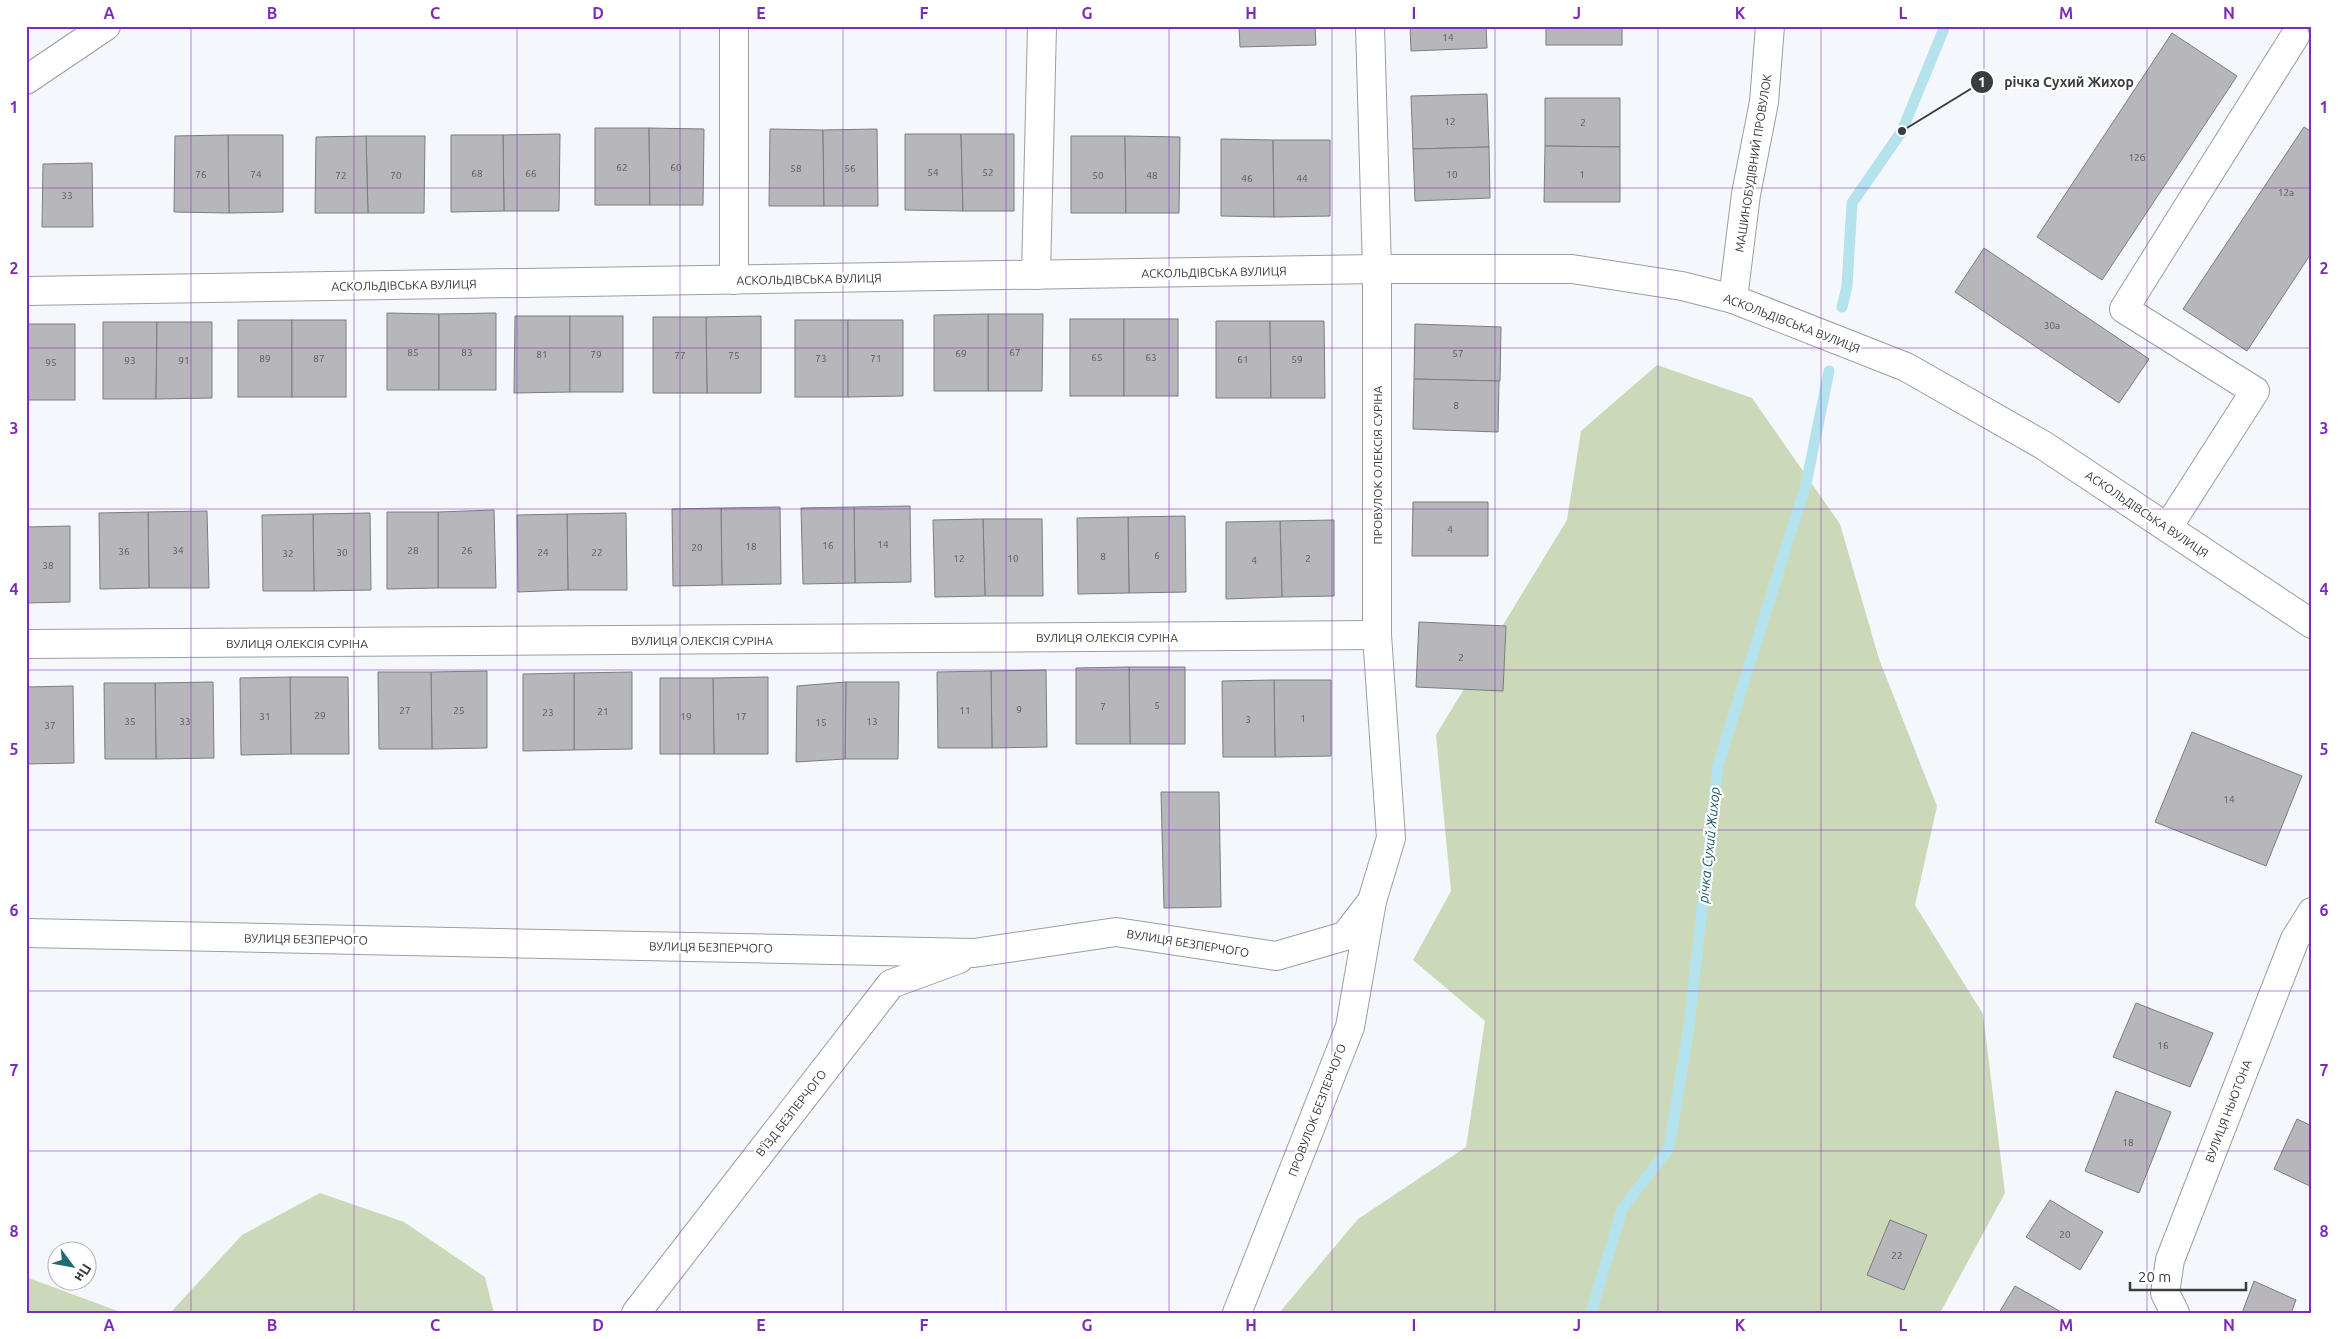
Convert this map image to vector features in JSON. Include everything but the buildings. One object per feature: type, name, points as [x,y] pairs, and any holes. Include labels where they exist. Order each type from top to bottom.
[{"type":"street","points":[[26,80],[106,26]]},
{"type":"street","points":[[734,26],[734,280]]},
{"type":"street","points":[[1036,275],[1042,26]]},
{"type":"street","name":"ПРОВУЛОК ОЛЕКСІЯ СУРІНА","points":[[1370,26],[1377,269],[1377,635],[1391,838],[1372,901]]},
{"type":"street","name":"МАШИНОБУДІВНИЙ ПРОВУЛОК","points":[[1733,299],[1746,194],[1764,102],[1770,26]]},
{"type":"street","points":[[2168,527],[2255,391],[2124,309],[2297,37]]},
{"type":"street","name":"АСКОЛЬДІВСЬКА ВУЛИЦЯ","points":[[26,291],[1377,269],[1572,269],[1682,286],[1733,299],[1906,367],[2043,445],[2312,624]]},
{"type":"street","name":"ВУЛИЦЯ ОЛЕКСІЯ СУРІНА","points":[[26,644],[1377,635]]},
{"type":"street","name":"ВУЛИЦЯ БЕЗПЕРЧОГО","points":[[26,933],[974,953],[1116,932],[1276,956],[1345,936],[1372,901]]},
{"type":"street","name":"ПРОВУЛОК БЕЗПЕРЧОГО","points":[[1237,1313],[1350,1027],[1372,901]]},
{"type":"street","name":"ВУЛИЦЯ НЬЮТОНА","points":[[2176,1313],[2165,1293],[2170,1260],[2296,939],[2312,912]]},
{"type":"street","name":"В'ЇЗД БЕЗПЕРЧОГО","points":[[636,1313],[891,984],[974,953]]},
{"type":"green space","points":[[1657,365],[1752,398],[1840,524],[1879,659],[1937,806],[1915,905],[1983,1014],[2005,1193],[1940,1313],[1279,1313],[1358,1219],[1466,1147],[1485,1021],[1413,960],[1451,891],[1436,735],[1567,520],[1581,431]]},
{"type":"green space","points":[[320,1193],[404,1222],[485,1277],[494,1313],[170,1313],[242,1235]]},
{"type":"green space","points":[[26,1277],[48,1285],[48,1292],[66,1292],[123,1313],[26,1313]]},
{"type":"waterway","name":"річка Сухий Жихор","points":[[1842,307],[1847,286],[1852,203],[1902,131],[1945,26]]},
{"type":"waterway","name":"річка Сухий Жихор","points":[[1591,1313],[1622,1209],[1669,1148],[1689,1026],[1718,765],[1806,484],[1829,371]]},
{"type":"place","name":"річка Сухий Жихор","points":[[1902,131]]}]
